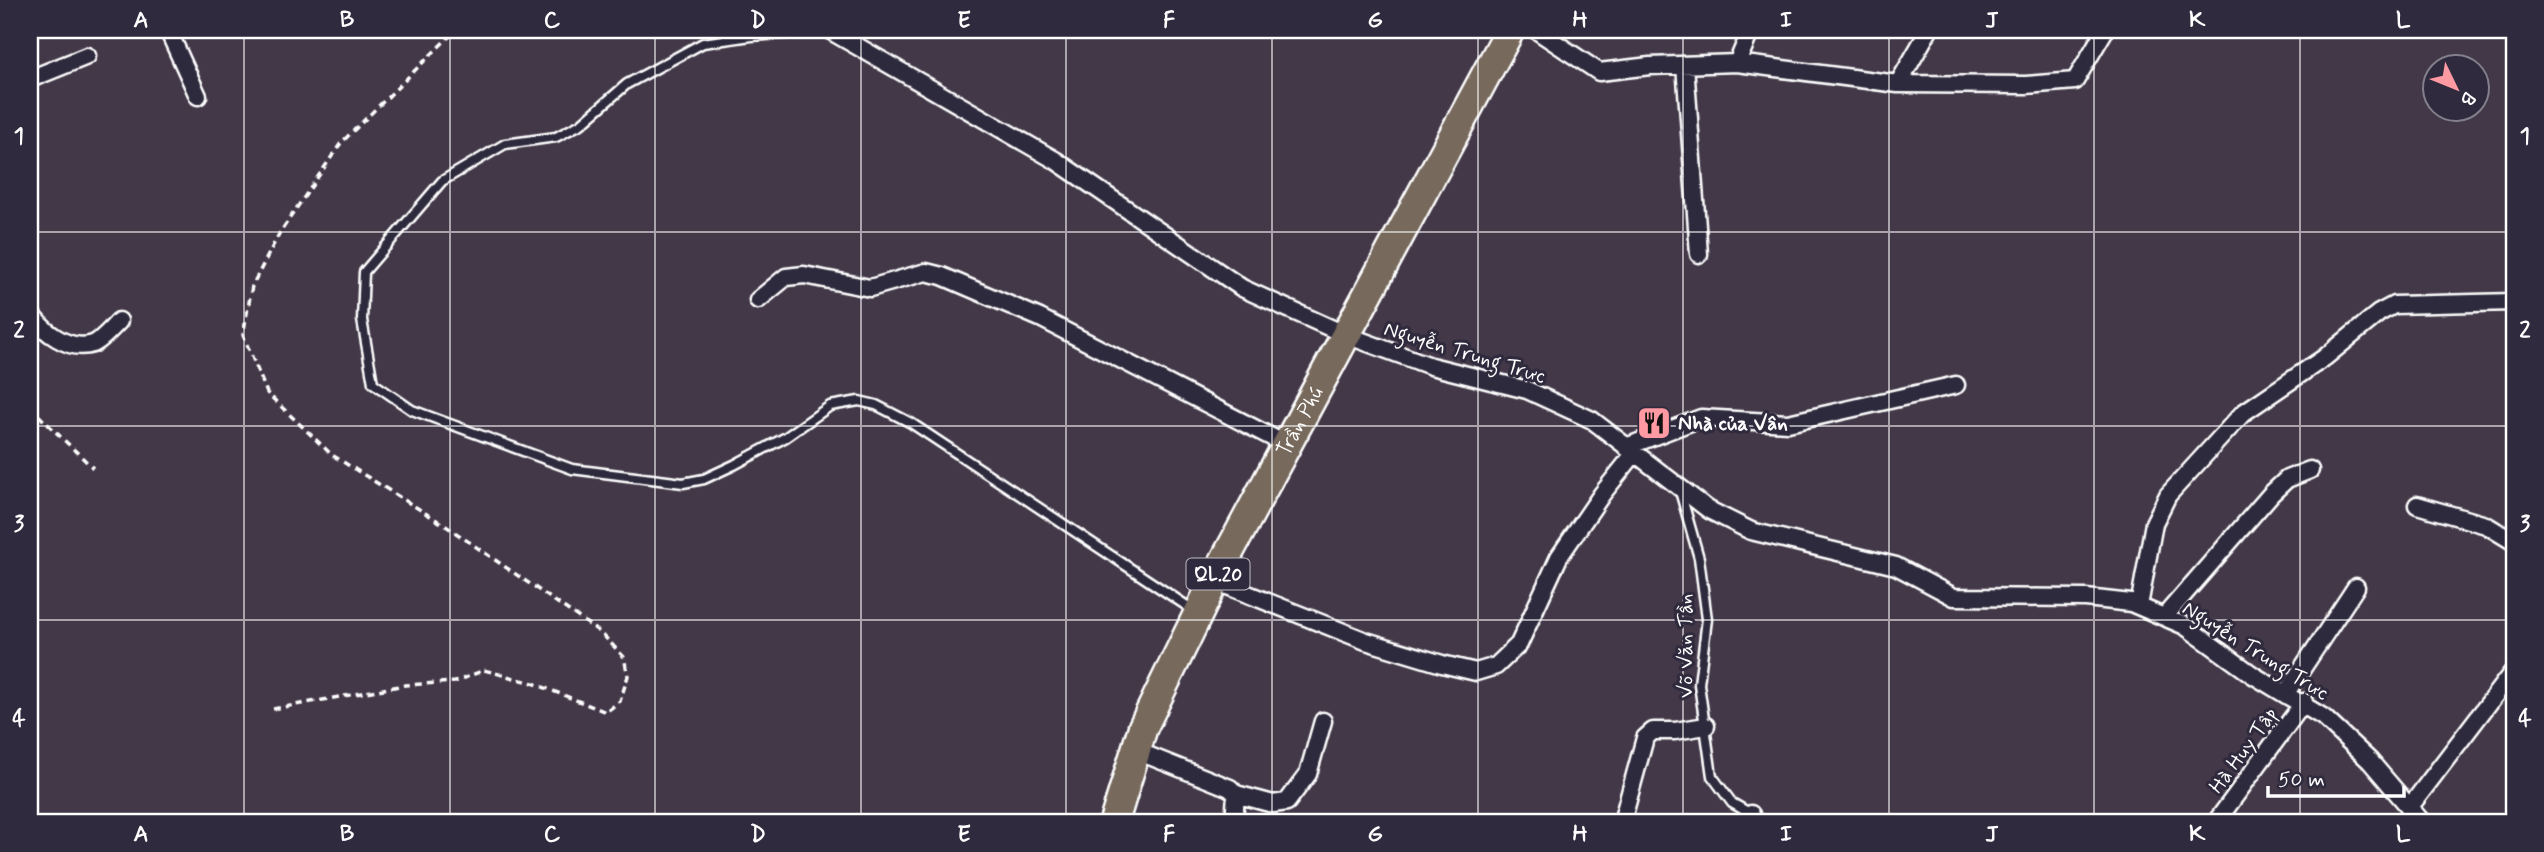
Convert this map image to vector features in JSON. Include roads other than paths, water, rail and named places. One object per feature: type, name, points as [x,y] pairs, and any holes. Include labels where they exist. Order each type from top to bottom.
[{"type":"highway","name":"Trần Phú","points":[[1114,822],[1143,727],[1214,581],[1510,30]]},
{"type":"street","points":[[168,30],[198,96]]},
{"type":"street","name":"Nguyễn Trung Trực","points":[[830,30],[1055,160],[1242,288],[1346,335],[1431,366],[1527,390],[1592,420],[1709,510],[1751,531],[1896,566],[1954,597],[2086,598],[2139,606],[2185,626],[2253,675],[2304,702],[2370,761],[2422,822]]},
{"type":"street","points":[[1536,30],[1599,72],[1737,63],[1898,84],[2026,85],[2075,81],[2105,30]]},
{"type":"street","points":[[1737,63],[1751,30]]},
{"type":"street","points":[[1898,84],[1929,30]]},
{"type":"street","points":[[30,79],[87,56]]},
{"type":"street","points":[[1685,65],[1699,254]]},
{"type":"street","points":[[30,241],[30,272]]},
{"type":"street","points":[[758,300],[776,282],[786,277],[804,275],[870,288],[926,272],[942,276],[1040,318],[1287,445]]},
{"type":"street","points":[[2139,606],[2158,508],[2243,414],[2324,358],[2379,313],[2394,305],[2514,303]]},
{"type":"street","points":[[30,313],[40,327],[69,345],[94,344],[119,321]]},
{"type":"street","points":[[1214,581],[1378,645],[1476,672],[1496,666],[1519,644],[1559,557],[1630,451],[1701,418],[1788,423],[1956,385]]},
{"type":"street","points":[[2164,617],[2271,494],[2287,479],[2310,470]]},
{"type":"street","points":[[2417,505],[2486,525],[2514,542]]},
{"type":"street","points":[[2286,693],[2356,587]]},
{"type":"street","points":[[2409,808],[2514,670]]},
{"type":"street","name":"Hà Huy Tập","points":[[2216,822],[2304,702]]},
{"type":"street","points":[[1137,751],[1215,781],[1236,794],[1273,804],[1287,802],[1308,774],[1323,721]]},
{"type":"street","points":[[1622,822],[1645,737],[1653,731],[1706,726]]},
{"type":"street","points":[[1234,822],[1236,794]]},
{"type":"lane","points":[[830,30],[703,43],[627,84],[581,124],[555,137],[505,144],[442,181],[364,272],[362,320],[373,383],[412,410],[572,469],[683,482],[704,479],[734,465],[786,437],[830,406],[859,401],[876,405],[911,423],[1198,614]]},
{"type":"lane","name":"Võ Văn Tần","points":[[1679,489],[1699,558],[1707,619],[1699,684],[1712,776],[1732,803],[1755,820]]},
{"type":"place","name":"Nhà của Vân","points":[[1654,423]]}]
